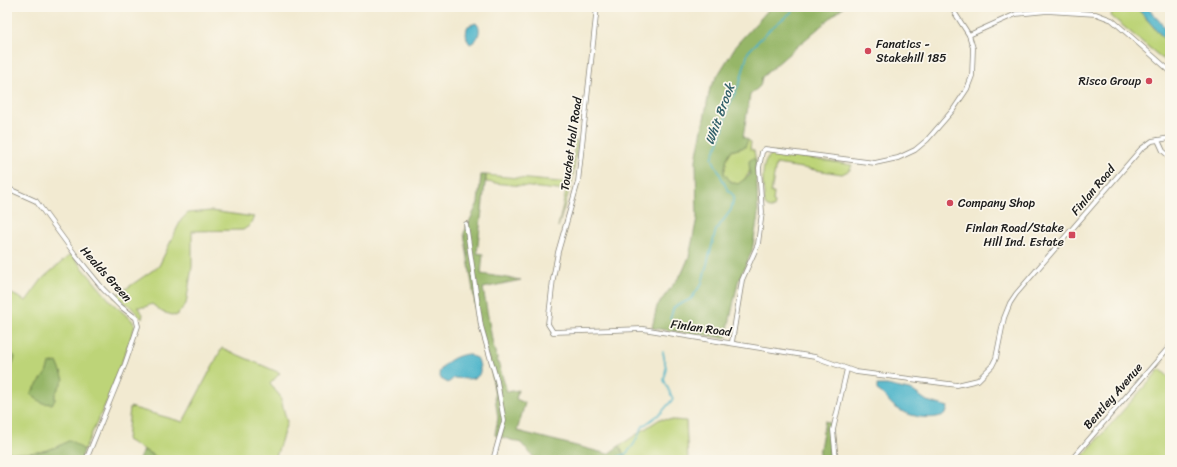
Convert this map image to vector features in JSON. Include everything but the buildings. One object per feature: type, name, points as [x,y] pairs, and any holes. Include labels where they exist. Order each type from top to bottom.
[{"type":"street","name":"Touchet Hall Road","points":[[550,330],[548,324],[558,252],[578,182],[597,7]]},
{"type":"street","points":[[732,342],[742,280],[758,244],[762,212],[759,168],[762,152],[765,149],[861,162],[887,161],[908,154],[927,140],[953,110],[967,89],[972,76],[974,48],[969,35],[951,7]]},
{"type":"street","points":[[969,35],[1016,14],[1042,12],[1087,13],[1104,16],[1112,20],[1170,71]]},
{"type":"street","name":"Finlan Road","points":[[550,330],[556,332],[643,330],[732,342],[814,357],[856,372],[950,385],[965,384],[978,380],[987,372],[996,358],[1004,318],[1010,303],[1016,294],[1141,149],[1152,141],[1170,138]]},
{"type":"street","points":[[1158,140],[1163,151],[1170,157]]},
{"type":"street","name":"Healds Green","points":[[7,188],[36,201],[86,268],[120,306],[136,318],[138,326],[125,364],[86,460]]},
{"type":"street","points":[[466,224],[481,326],[497,381],[504,421],[493,460]]},
{"type":"street","name":"Bentley Avenue","points":[[1071,460],[1170,346]]},
{"type":"street","points":[[836,460],[833,439],[834,425],[847,369]]},
{"type":"green space","points":[[771,7],[843,7],[762,77],[760,86],[750,95],[743,137],[748,140],[745,147],[731,151],[727,158],[724,173],[731,182],[738,184],[750,175],[749,161],[753,158],[756,161],[758,215],[752,251],[738,282],[726,338],[652,328],[657,306],[682,273],[689,257],[697,218],[696,160],[710,88],[737,44]]},
{"type":"green space","points":[[1113,7],[1136,7],[1170,46],[1170,65],[1111,16]]},
{"type":"green space","points":[[748,140],[751,142],[750,149],[754,151],[756,161],[753,158],[751,167],[745,179],[738,185],[731,182],[724,173],[727,158],[731,151],[744,147]]},
{"type":"green space","points":[[575,141],[578,141],[572,182],[558,227],[566,191],[486,182],[486,175],[570,183]]},
{"type":"green space","points":[[776,153],[852,165],[850,170],[842,174],[776,164],[771,193],[774,193],[773,202],[775,203],[774,208],[769,208],[765,205],[763,183],[764,167],[770,156]]},
{"type":"green space","points":[[481,175],[486,175],[477,253],[483,254],[481,274],[521,280],[483,288],[493,345],[507,392],[518,390],[516,399],[525,403],[517,431],[608,454],[619,446],[627,460],[536,460],[521,443],[495,435],[498,418],[492,374],[478,322],[464,233],[478,203]]},
{"type":"green space","points":[[211,211],[254,217],[249,226],[243,230],[192,231],[192,267],[186,304],[176,316],[162,312],[152,304],[145,307],[137,307],[143,314],[142,319],[130,306],[114,297],[159,266],[181,220],[188,213]]},
{"type":"green space","points":[[71,254],[112,303],[132,320],[135,326],[108,399],[84,450],[16,457],[7,456],[7,298],[12,294],[26,301],[43,278]]},
{"type":"green space","points":[[222,348],[280,373],[270,384],[280,396],[287,422],[275,460],[161,460],[127,440],[130,407],[183,422]]},
{"type":"green space","points":[[10,351],[15,357],[7,379],[7,352]]},
{"type":"green space","points":[[57,362],[64,379],[55,394],[55,400],[52,404],[42,403],[30,394],[46,373],[49,364]]},
{"type":"green space","points":[[1160,369],[1170,378],[1170,460],[1079,460]]},
{"type":"green space","points":[[660,419],[686,421],[688,460],[627,460],[619,446]]},
{"type":"green space","points":[[825,421],[830,423],[830,460],[813,460],[819,454]]},
{"type":"green space","points":[[70,440],[84,450],[81,460],[7,460],[7,448],[10,453],[34,452],[48,450]]},
{"type":"green space","points":[[144,450],[161,460],[138,460]]},
{"type":"water","points":[[1136,7],[1147,7],[1170,33],[1170,45]]},
{"type":"water","points":[[476,23],[479,27],[479,33],[476,39],[470,44],[466,33],[467,28],[468,26]]},
{"type":"water","points":[[467,354],[478,359],[480,372],[478,376],[471,379],[454,378],[448,383],[441,379],[439,373],[447,363],[458,356]]},
{"type":"water","points":[[877,385],[887,385],[913,391],[927,401],[948,407],[946,414],[928,418],[903,412],[895,407],[883,394],[877,390]]},
{"type":"waterway","name":"Whit Brook","points":[[670,319],[674,307],[691,299],[702,283],[716,230],[731,210],[734,196],[727,189],[712,158],[721,136],[729,106],[740,82],[748,52],[770,29],[798,7]]},
{"type":"waterway","name":"Whit Brook","points":[[612,460],[627,453],[634,444],[643,426],[661,413],[673,399],[664,380],[666,368],[663,352]]},
{"type":"place","name":"Fanatics - Stakehill 185","points":[[868,51]]},
{"type":"place","name":"Risco Group","points":[[1149,81]]},
{"type":"place","name":"Company Shop","points":[[950,203]]},
{"type":"place","name":"Finlan Road/Stake Hill Ind. Estate","points":[[1072,235]]}]
